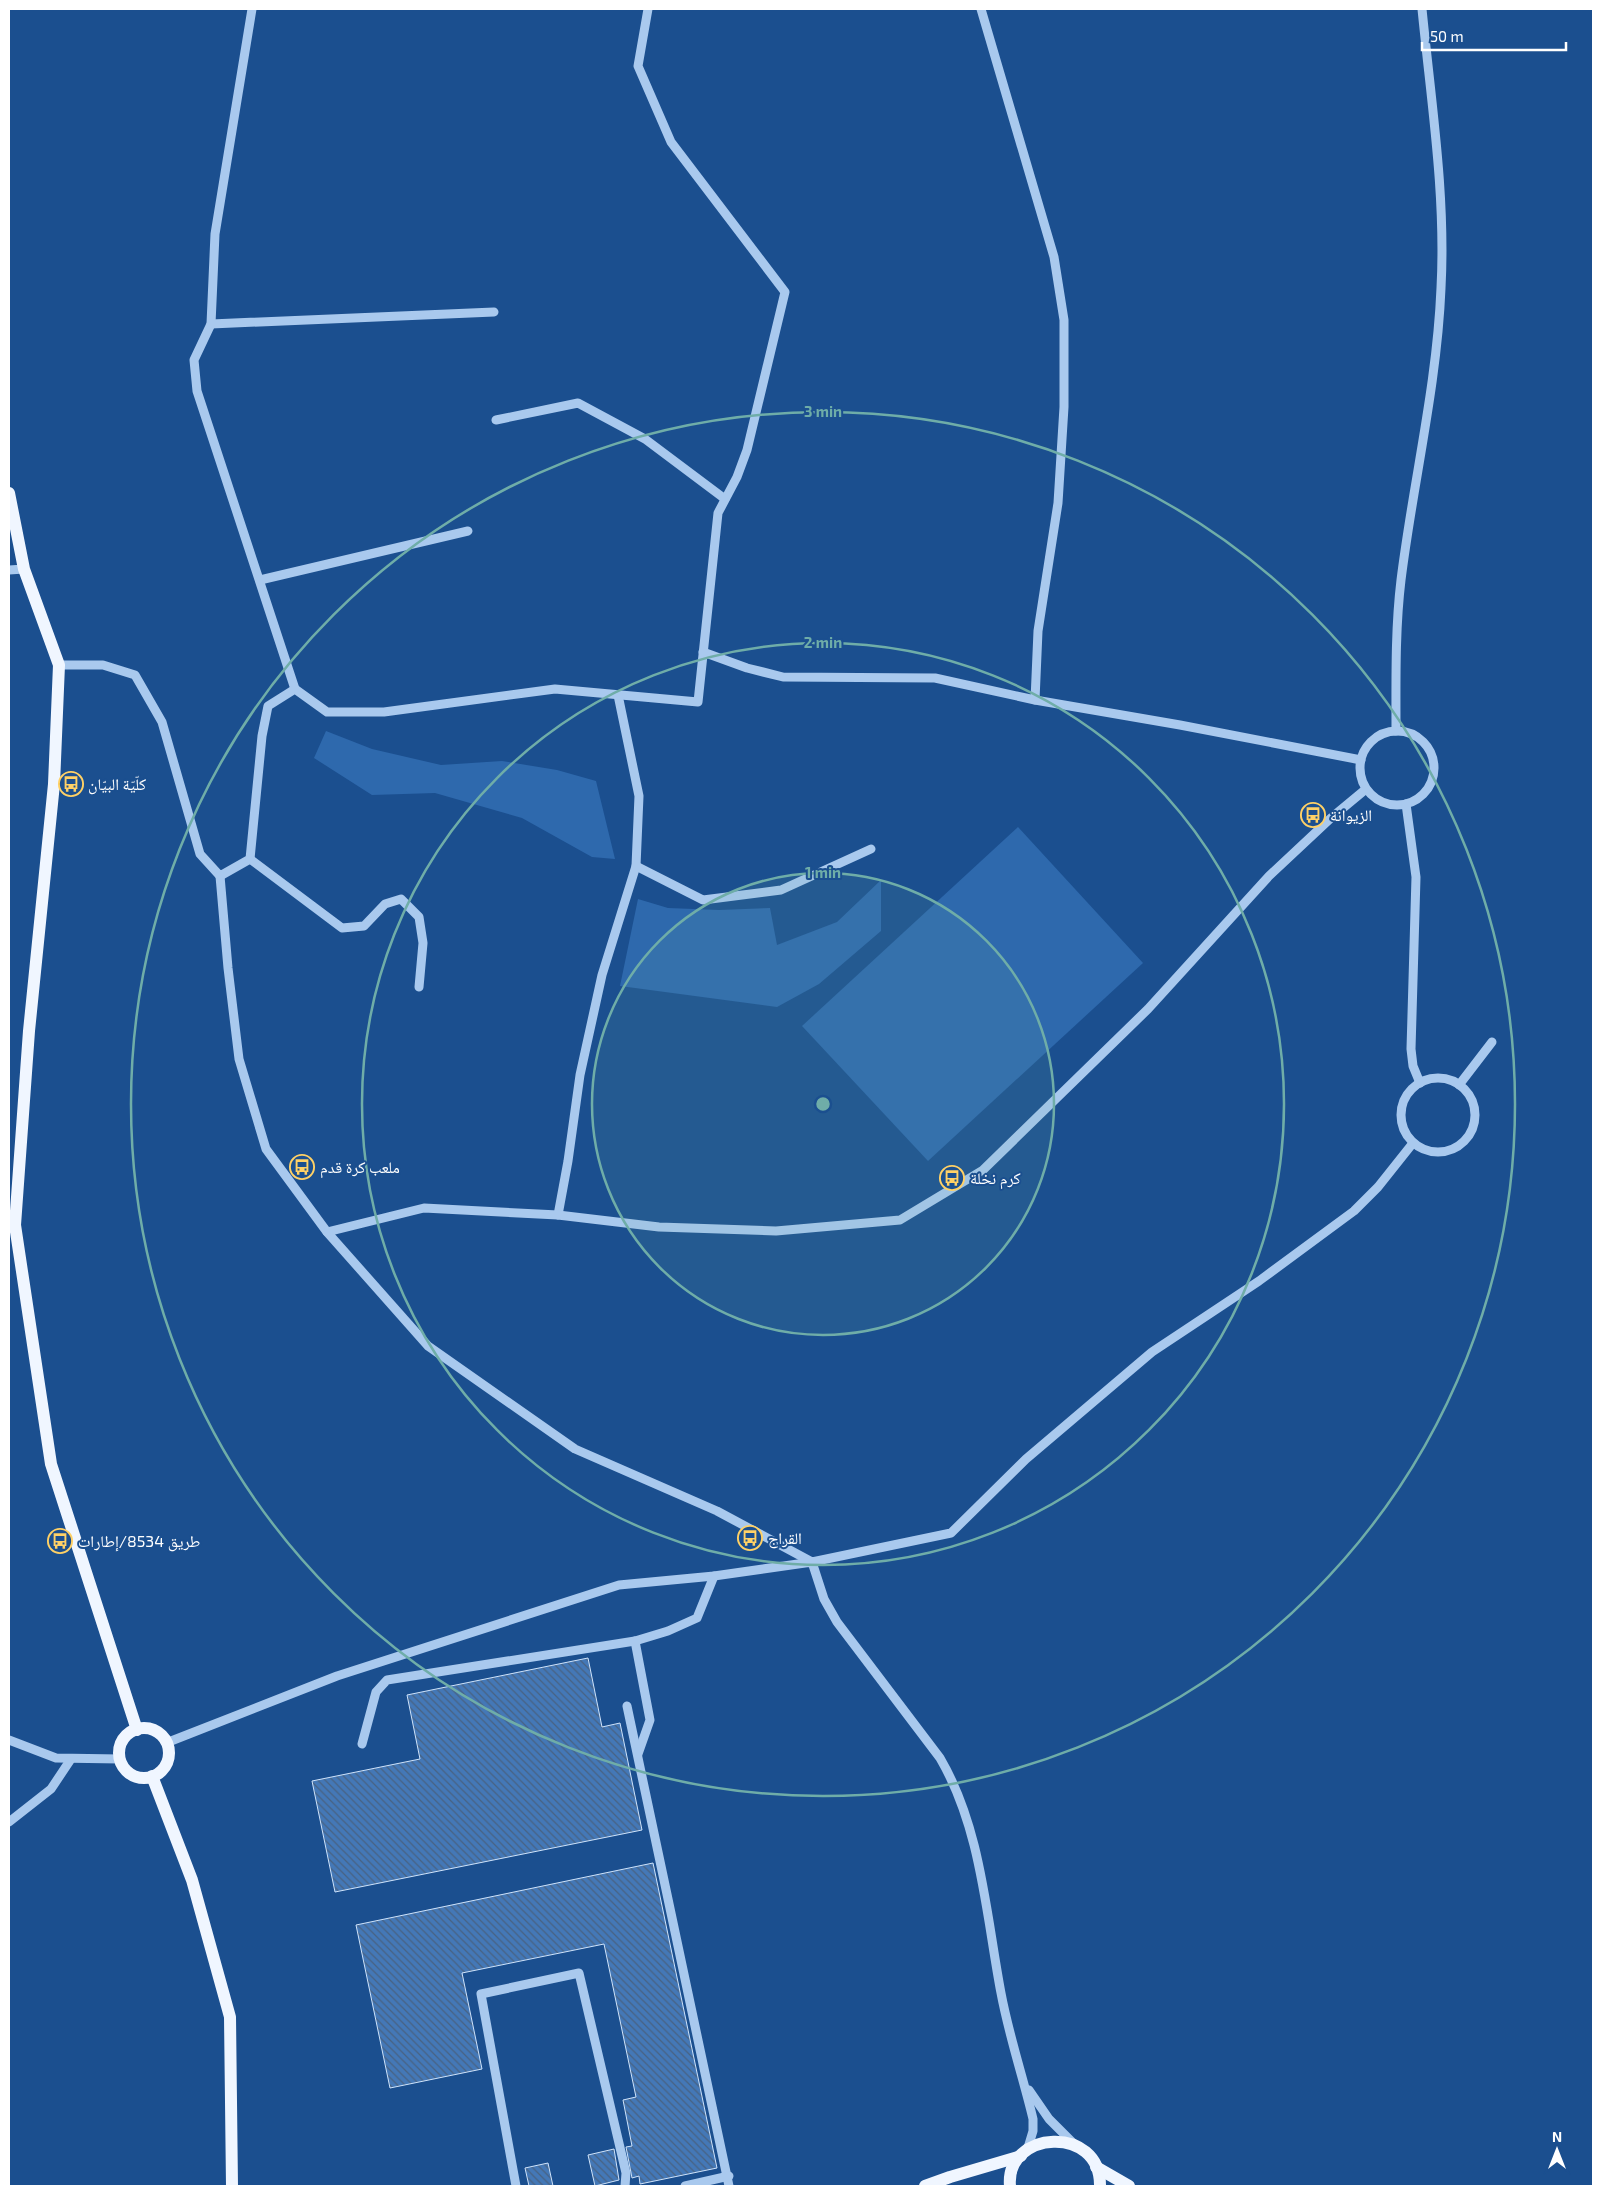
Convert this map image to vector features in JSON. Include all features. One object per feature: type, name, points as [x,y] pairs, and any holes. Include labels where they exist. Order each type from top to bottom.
[{"type":"main road","points":[[9,493],[24,569],[60,665],[54,784],[29,1031],[15,1225],[51,1464],[137,1730]]},
{"type":"main road","points":[[151,1729],[159,1733],[166,1743],[169,1755],[167,1763],[162,1770],[152,1776],[137,1777],[129,1774],[120,1759],[120,1744],[125,1737],[137,1730],[151,1729]]},
{"type":"main road","points":[[152,1776],[192,1880],[230,2017],[232,2186]]},
{"type":"main road","points":[[224,2186],[231,2120]]},
{"type":"main road","points":[[925,2186],[1024,2153],[1046,2141],[1061,2141],[1076,2146],[1088,2154],[1096,2167],[1100,2186]]},
{"type":"main road","points":[[1010,2186],[1013,2168],[1024,2153]]},
{"type":"main road","points":[[1096,2167],[1129,2186]]},
{"type":"street","points":[[252,9],[215,234],[211,324],[194,360],[198,391],[295,689],[327,712],[384,712],[555,689],[698,702],[718,513],[737,477],[747,450],[785,292],[670,142],[638,66],[648,9]]},
{"type":"street","points":[[981,9],[1054,257],[1064,320],[1064,407],[1058,503],[1038,631],[1035,700]]},
{"type":"street","points":[[1396,731],[1396,631],[1401,580],[1438,333],[1442,287],[1439,183],[1422,9]]},
{"type":"street","points":[[211,324],[494,312]]},
{"type":"street","points":[[496,420],[578,403],[645,439],[725,499]]},
{"type":"street","points":[[260,580],[468,531]]},
{"type":"street","points":[[9,570],[24,569]]},
{"type":"street","points":[[703,652],[747,668],[783,676],[935,678],[1035,700],[1180,725],[1361,760]]},
{"type":"street","points":[[60,665],[103,665],[135,675],[162,722],[200,854],[220,876],[239,1059],[266,1149],[327,1232],[428,1346],[575,1449],[717,1511],[812,1562],[824,1599],[837,1622],[921,1731],[954,1782],[970,1830],[1008,2028],[1033,2119],[1033,2132],[1024,2153]]},
{"type":"street","points":[[250,859],[262,736],[268,706],[295,689]]},
{"type":"street","points":[[558,1215],[580,1075],[602,975],[636,866],[639,796],[618,695]]},
{"type":"street","points":[[1396,731],[1414,735],[1424,742],[1431,752],[1434,763],[1434,775],[1422,796],[1406,804],[1386,804],[1375,798],[1366,789],[1361,778],[1361,760],[1369,743],[1379,735],[1396,731]]},
{"type":"street","points":[[327,1232],[424,1208],[558,1215],[659,1227],[776,1231],[900,1220],[983,1170],[1148,1009],[1269,876],[1331,818],[1366,789]]},
{"type":"street","points":[[1406,804],[1416,877],[1411,1049],[1420,1083]]},
{"type":"street","points":[[636,866],[703,900],[781,890],[871,849]]},
{"type":"street","points":[[220,876],[250,859]]},
{"type":"street","points":[[250,859],[342,928],[364,926],[385,904],[401,899],[419,917],[423,943],[419,986]]},
{"type":"street","points":[[1459,1085],[1492,1042]]},
{"type":"street","points":[[1432,1079],[1444,1079],[1459,1085],[1472,1099],[1475,1111],[1475,1123],[1463,1144],[1452,1150],[1440,1153],[1428,1151],[1413,1143],[1402,1126],[1400,1113],[1410,1090],[1420,1083],[1432,1079]]},
{"type":"street","points":[[166,1743],[337,1676],[619,1585],[714,1576],[812,1562],[951,1533],[1026,1459],[1152,1352],[1259,1281],[1354,1211],[1378,1187],[1413,1143]]},
{"type":"street","points":[[362,1744],[376,1692],[387,1680],[635,1641],[668,1631],[697,1618],[714,1576]]},
{"type":"street","points":[[635,1641],[650,1720],[638,1755]]},
{"type":"street","points":[[627,1706],[729,2176],[729,2186]]},
{"type":"street","points":[[9,1740],[56,1758],[120,1759]]},
{"type":"street","points":[[9,1822],[51,1789],[71,1759]]},
{"type":"street","points":[[516,2186],[481,1994],[579,1973],[626,2173],[625,2186]]},
{"type":"street","points":[[1023,2079],[1049,2119],[1076,2146]]},
{"type":"street","points":[[685,2186],[729,2176]]},
{"type":"shaded area","points":[[326,731],[372,749],[441,765],[502,761],[557,770],[596,781],[615,859],[592,857],[522,818],[435,793],[372,795],[314,758]]},
{"type":"shaded area","points":[[1018,827],[1143,963],[928,1161],[802,1026]]},
{"type":"shaded area","points":[[881,880],[881,931],[819,984],[777,1007],[620,986],[638,899],[668,908],[719,910],[770,908],[777,945],[837,922]]},
{"type":"building","points":[[588,1658],[602,1727],[620,1723],[642,1830],[335,1892],[312,1781],[420,1759],[407,1695]]},
{"type":"building","points":[[653,1863],[717,2168],[640,2184],[639,2176],[632,2178],[626,2147],[632,2146],[623,2100],[636,2097],[604,1944],[462,1973],[482,2069],[390,2088],[356,1925]]},
{"type":"building","points":[[614,2149],[619,2180],[595,2186],[588,2155]]},
{"type":"building","points":[[548,2163],[553,2186],[529,2186],[525,2168]]},
{"type":"place","name":"كلّيّة البيّان","points":[[71,784]]},
{"type":"place","name":"الزيوانة","points":[[1313,815]]},
{"type":"place","name":"ملعب كرة قدم","points":[[302,1167]]},
{"type":"place","name":"كرم نخلة","points":[[952,1178]]},
{"type":"place","name":"القراج","points":[[750,1538]]},
{"type":"place","name":"طريق 8534/إطارات","points":[[60,1541]]}]
